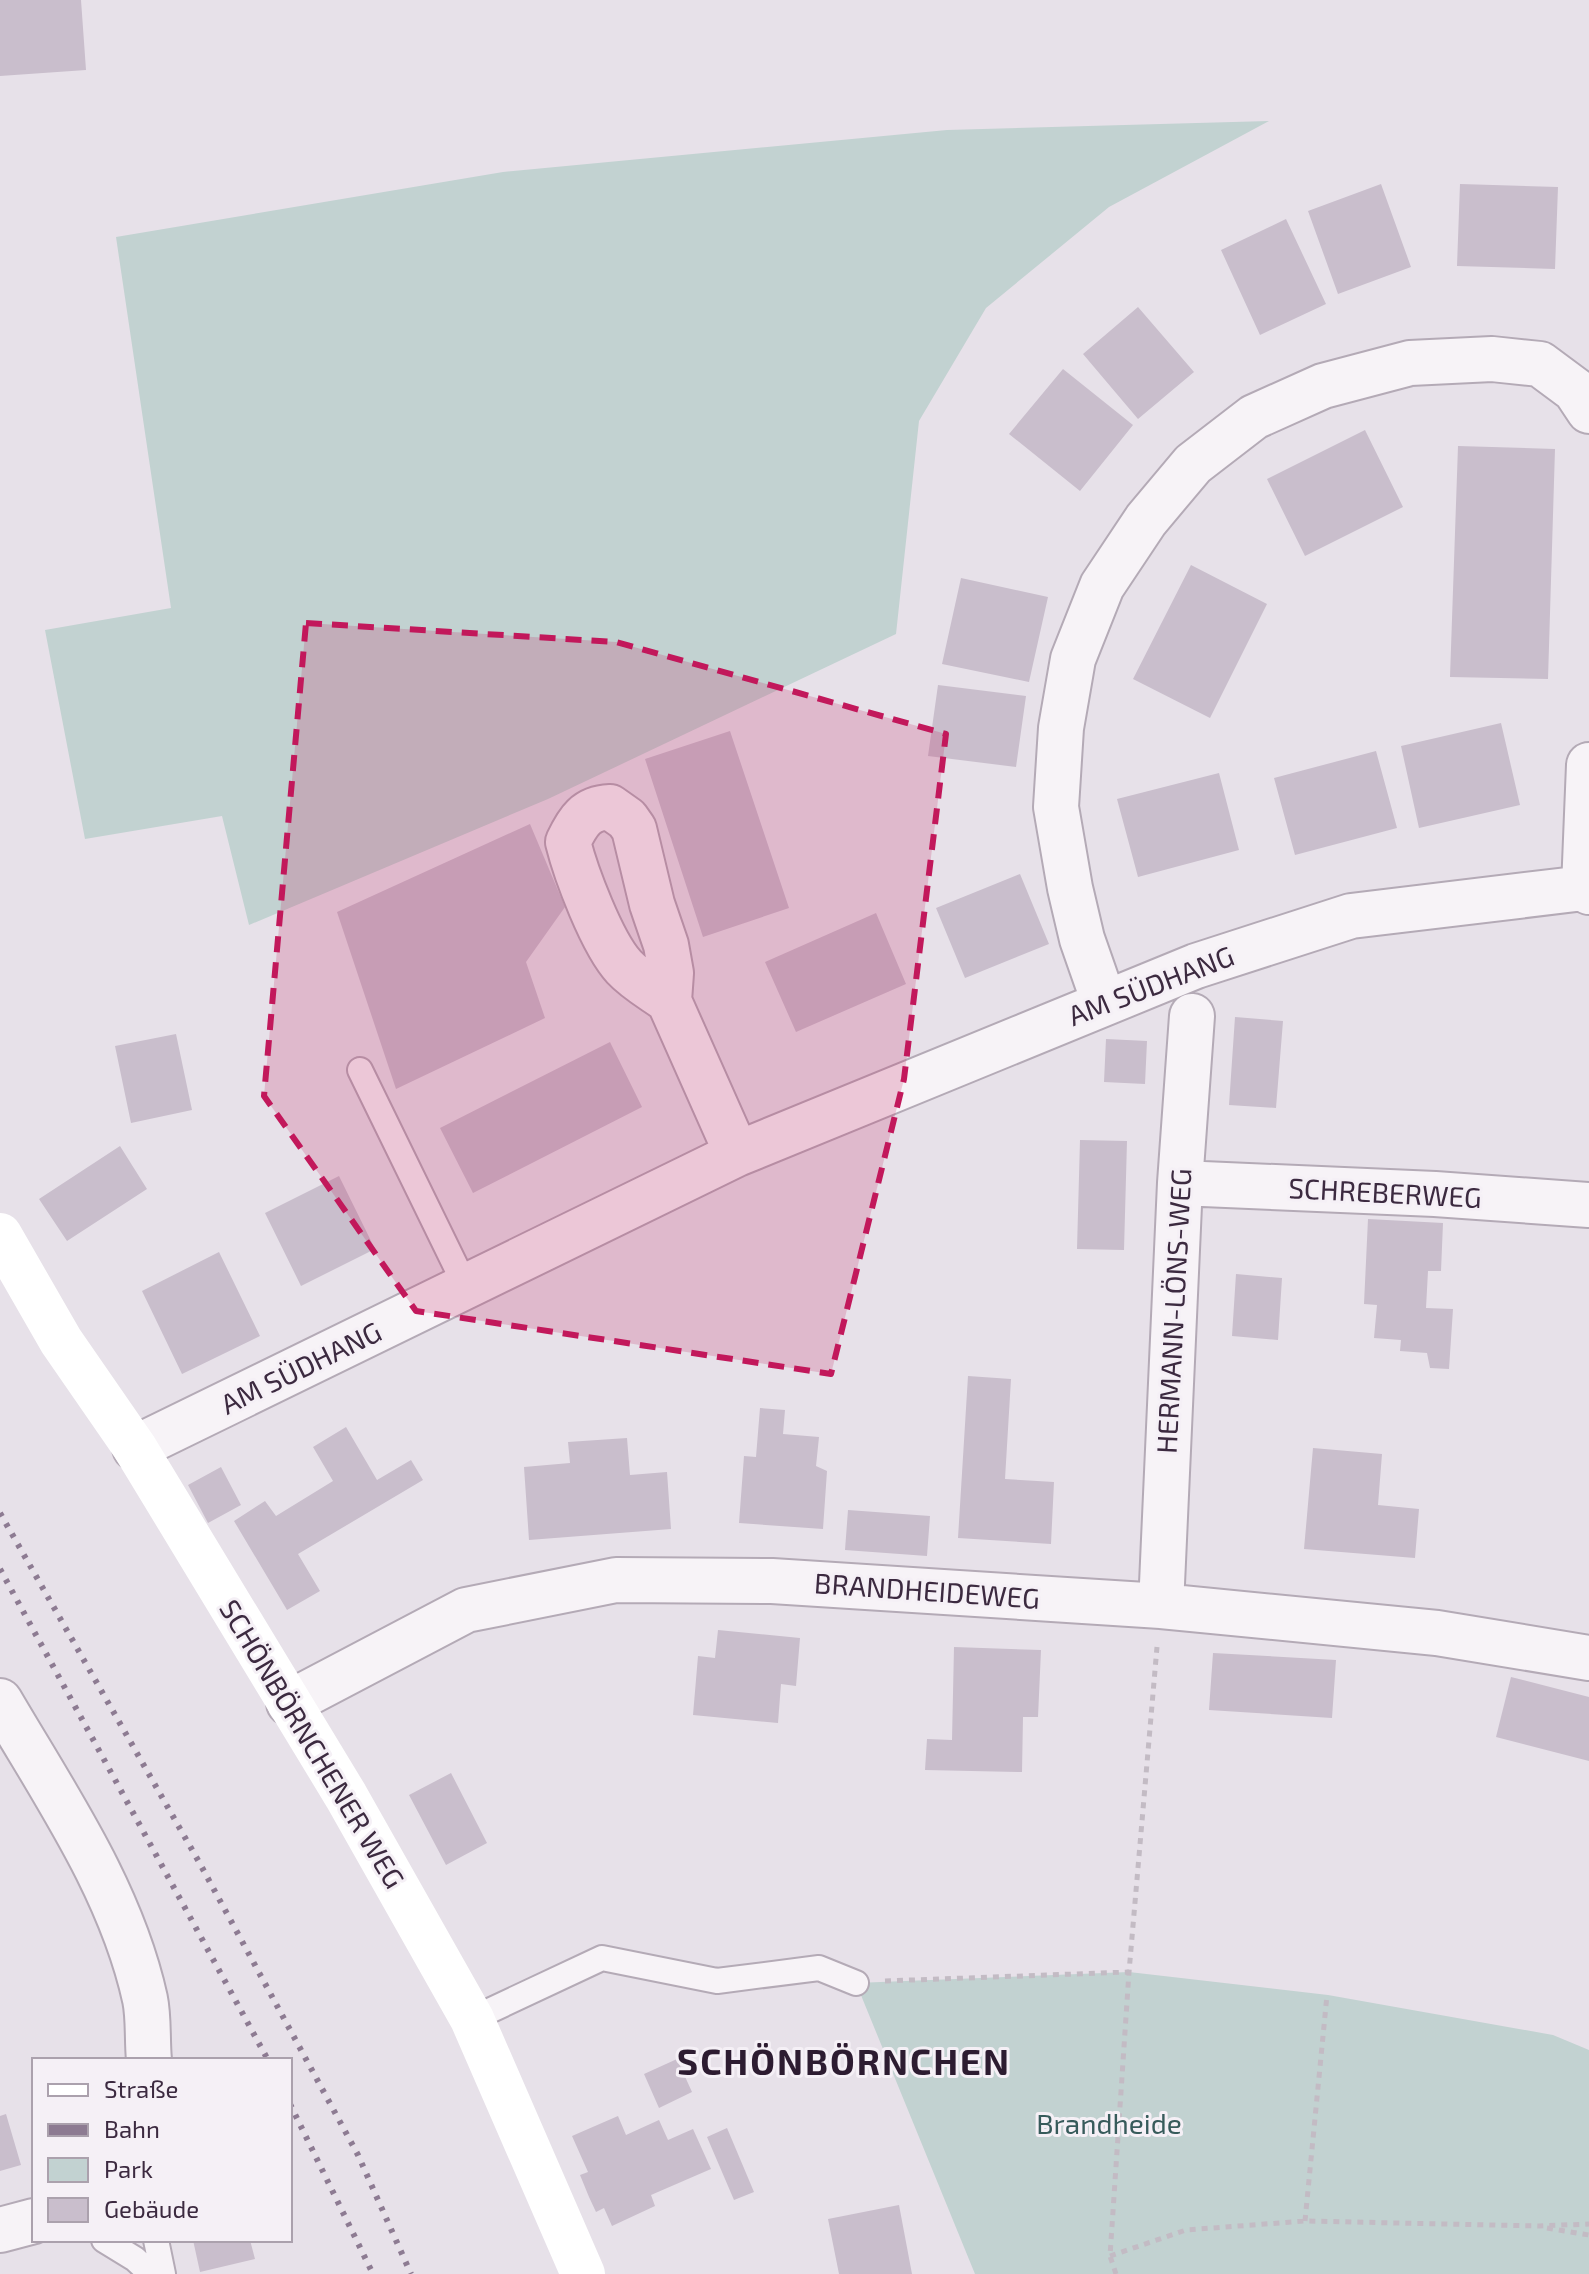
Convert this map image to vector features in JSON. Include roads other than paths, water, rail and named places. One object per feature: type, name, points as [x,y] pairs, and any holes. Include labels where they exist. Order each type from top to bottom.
[{"type":"street","points":[[1104,1002],[1082,939],[1056,807],[1061,728],[1073,659],[1102,586],[1146,520],[1193,464],[1254,417],[1323,386],[1410,363],[1492,359],[1540,364],[1575,390],[1589,411]]},
{"type":"street","name":"AM SÜDHANG","points":[[135,1448],[737,1154],[1196,966],[1351,916],[1587,890],[1589,765]]},
{"type":"street","points":[[669,1001],[737,1154]]},
{"type":"street","name":"HERMANN-LÖNS-WEG","points":[[1161,1606],[1180,1183],[1192,1016]]},
{"type":"street","name":"SCHREBERWEG","points":[[1180,1183],[1435,1194],[1589,1205]]},
{"type":"street","name":"SCHÖNBÖRNCHENER WEG","points":[[0,1235],[61,1341],[135,1448],[346,1796],[472,2019],[583,2274]]},
{"type":"street","name":"BRANDHEIDEWEG","points":[[289,1703],[466,1610],[616,1580],[772,1581],[1161,1606],[1437,1633],[1589,1658]]},
{"type":"street","points":[[0,1701],[79,1836],[126,1931],[145,2001],[149,2058]]},
{"type":"street","points":[[0,2230],[32,2222]]},
{"type":"lane","points":[[360,1070],[466,1287]]},
{"type":"lane","points":[[472,2019],[602,1958],[717,1981],[819,1968],[856,1983]]},
{"type":"lane","points":[[107,2242],[135,2259],[151,2274]]},
{"type":"lane","points":[[156,2242],[163,2274]]},
{"type":"railway","points":[[0,1513],[199,1862],[358,2155],[411,2274]]},
{"type":"railway","points":[[0,1569],[267,2058]]},
{"type":"railway","points":[[292,2108],[373,2274]]},
{"type":"district","name":"SCHÖNBÖRNCHEN","points":[[844,2062]]},
{"type":"park label","name":"Brandheide","points":[[1109,2124]]}]
